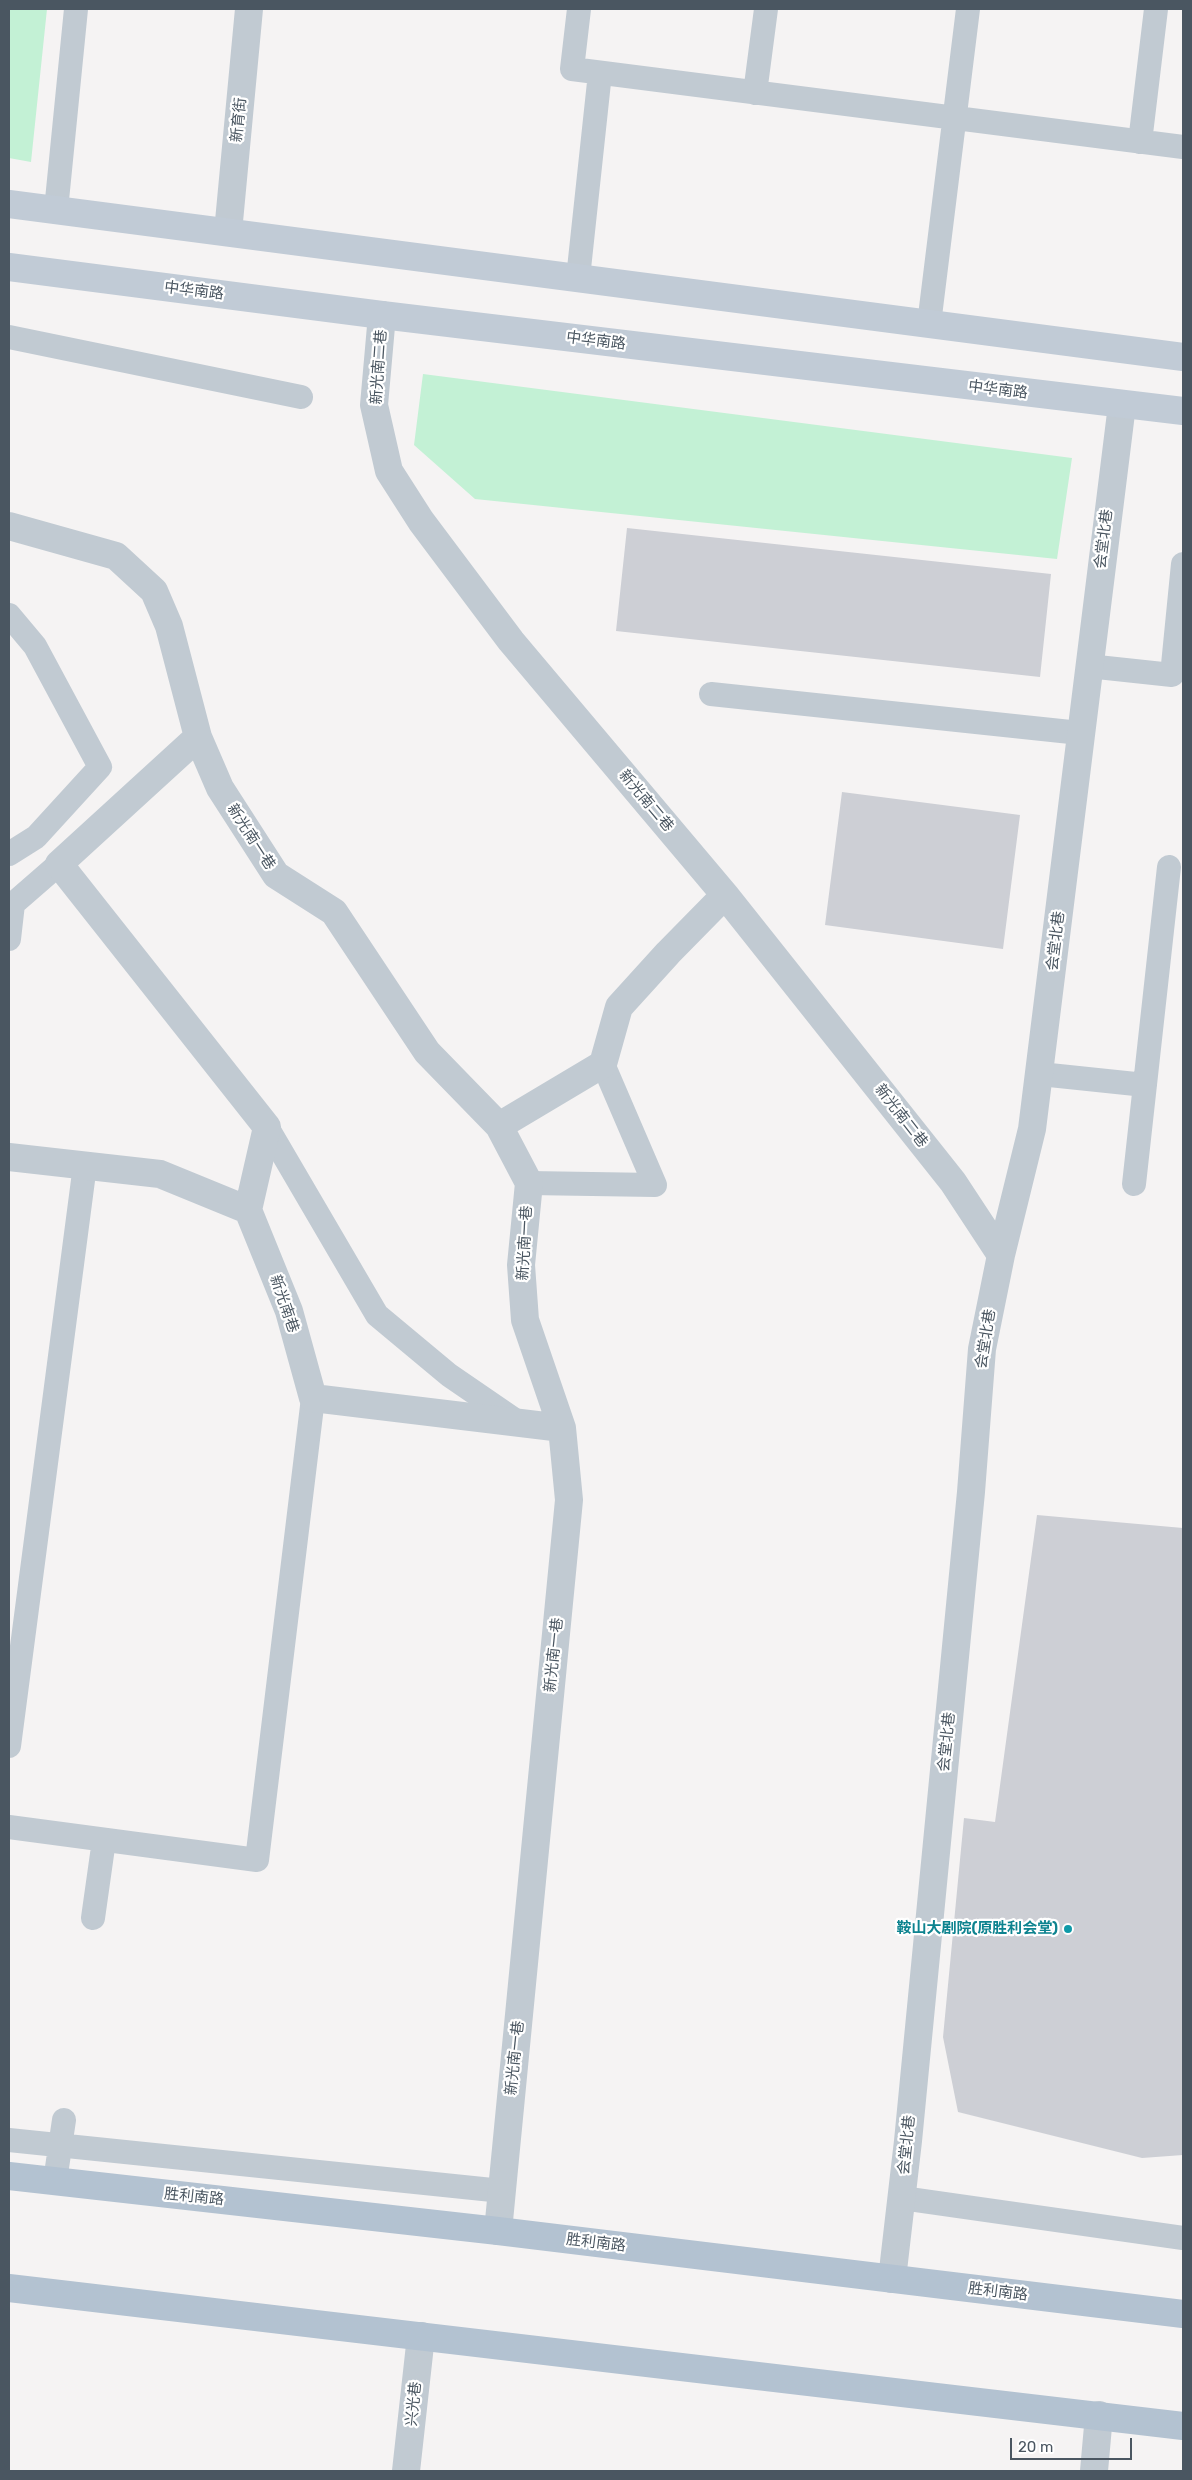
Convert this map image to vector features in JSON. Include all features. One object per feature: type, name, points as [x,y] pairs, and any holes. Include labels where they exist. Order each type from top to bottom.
[{"type":"main road","points":[[9,204],[1183,357]]},
{"type":"main road","name":"中华南路","points":[[9,267],[382,315],[1183,411]]},
{"type":"main road","name":"胜利南路","points":[[9,2176],[1183,2314]]},
{"type":"main road","points":[[9,2288],[1183,2426]]},
{"type":"street","name":"新育街","points":[[228,232],[250,9]]},
{"type":"street","name":"新光南二巷","points":[[382,315],[374,405],[389,471],[421,522],[511,641],[725,895],[953,1182],[1002,1255]]},
{"type":"street","name":"会堂北巷","points":[[892,2279],[902,2198],[971,1492],[982,1349],[1032,1129],[1088,666],[1122,405]]},
{"type":"street","name":"新光南一巷","points":[[9,526],[116,556],[154,591],[170,626],[198,737],[220,788],[276,875],[334,912],[427,1052],[499,1126],[529,1183],[521,1265],[525,1320],[562,1428],[569,1500],[498,2232]]},
{"type":"street","points":[[9,1157],[160,1174],[248,1210],[266,1127],[59,864],[198,737]]},
{"type":"street","points":[[499,1126],[603,1064],[619,1007],[668,953],[725,895]]},
{"type":"street","name":"新光南巷","points":[[248,1210],[289,1311],[313,1398]]},
{"type":"street","points":[[313,1398],[562,1428]]},
{"type":"street","name":"兴光巷","points":[[406,2471],[421,2336]]},
{"type":"street","points":[[1094,2471],[1099,2415]]},
{"type":"lane","points":[[56,210],[76,9]]},
{"type":"lane","points":[[579,9],[572,69],[1183,147]]},
{"type":"lane","points":[[755,93],[766,9]]},
{"type":"lane","points":[[929,324],[968,9]]},
{"type":"lane","points":[[1140,142],[1156,9]]},
{"type":"lane","points":[[578,278],[600,73]]},
{"type":"lane","points":[[9,336],[301,397]]},
{"type":"lane","points":[[1088,666],[1172,676],[1183,564]]},
{"type":"lane","points":[[9,616],[35,646],[100,767],[36,837],[9,854]]},
{"type":"lane","points":[[711,694],[1080,734]]},
{"type":"lane","points":[[9,939],[13,904],[59,864]]},
{"type":"lane","points":[[1134,1184],[1169,867]]},
{"type":"lane","points":[[529,1183],[655,1185],[603,1064]]},
{"type":"lane","points":[[1040,1074],[1145,1085]]},
{"type":"lane","points":[[266,1127],[377,1315],[449,1375],[519,1423]]},
{"type":"lane","points":[[9,1746],[18,1609],[85,1166]]},
{"type":"lane","points":[[9,1827],[257,1860],[313,1398]]},
{"type":"lane","points":[[93,1918],[104,1840]]},
{"type":"lane","points":[[56,2181],[64,2120]]},
{"type":"lane","points":[[9,2140],[502,2191]]},
{"type":"lane","points":[[902,2198],[1183,2238]]},
{"type":"green space","points":[[9,9],[47,9],[31,162],[9,158]]},
{"type":"green space","points":[[423,374],[1072,458],[1057,559],[475,499],[414,445]]},
{"type":"building","points":[[627,528],[1051,574],[1040,677],[616,631]]},
{"type":"building","points":[[842,792],[1020,815],[1003,949],[825,925]]},
{"type":"building","name":"鞍山大剧院(原胜利会堂)","points":[[1037,1515],[1183,1528],[1183,2155],[1142,2158],[958,2112],[943,2037],[964,1818],[995,1822]]},
{"type":"place","name":"鞍山大剧院(原胜利会堂)","points":[[1068,1929]]}]
